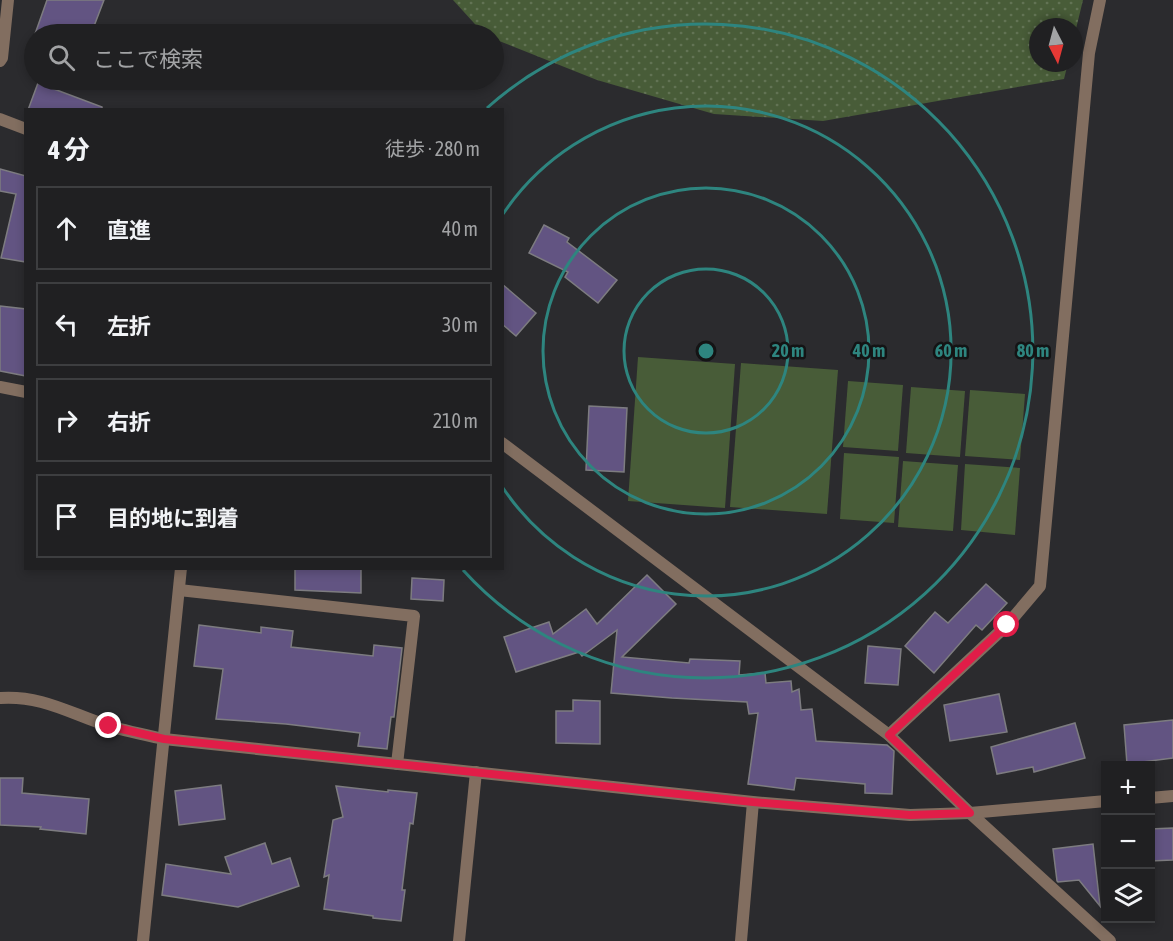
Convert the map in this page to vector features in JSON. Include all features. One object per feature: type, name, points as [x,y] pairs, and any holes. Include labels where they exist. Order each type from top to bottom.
[{"type":"street","points":[[0,61],[8,0]]},
{"type":"street","points":[[889,735],[1007,625],[1040,586],[1089,53],[1100,0]]},
{"type":"street","points":[[0,119],[24,128]]},
{"type":"street","points":[[0,387],[24,392]]},
{"type":"street","points":[[504,445],[889,735],[970,813],[1110,941]]},
{"type":"street","points":[[143,941],[181,570]]},
{"type":"street","points":[[179,590],[414,616],[397,764]]},
{"type":"street","points":[[0,698],[16,697],[56,705],[109,726],[164,739],[753,802],[910,815],[970,813],[1101,801]]},
{"type":"street","points":[[459,941],[476,772]]},
{"type":"street","points":[[1155,798],[1173,796]]},
{"type":"street","points":[[741,941],[753,802]]},
{"type":"green space","points":[[453,0],[1083,0],[1079,18],[1029,18],[1029,72],[1066,72],[1064,79],[823,121],[714,114],[597,80],[504,43],[504,24],[475,24]]},
{"type":"green space","points":[[638,357],[735,364],[725,508],[628,501]]},
{"type":"green space","points":[[741,363],[838,370],[827,514],[730,507]]},
{"type":"green space","points":[[848,381],[903,385],[898,451],[843,447]]},
{"type":"green space","points":[[911,387],[965,391],[960,457],[906,453]]},
{"type":"green space","points":[[970,390],[1025,394],[1020,460],[965,456]]},
{"type":"green space","points":[[844,453],[899,457],[894,523],[840,519]]},
{"type":"green space","points":[[903,461],[958,465],[953,531],[898,527]]},
{"type":"green space","points":[[965,464],[1020,468],[1015,535],[961,530]]},
{"type":"building","points":[[47,0],[104,0],[95,24],[39,24]]},
{"type":"building","points":[[35,90],[57,90],[102,107],[102,108],[29,108]]},
{"type":"building","points":[[0,169],[24,175],[24,262],[1,258],[16,194],[0,191]]},
{"type":"building","points":[[544,225],[569,238],[567,242],[617,280],[598,303],[565,277],[568,272],[529,253]]},
{"type":"building","points":[[504,286],[536,313],[516,336],[504,326]]},
{"type":"building","points":[[0,306],[24,309],[24,376],[0,371]]},
{"type":"building","points":[[589,406],[627,408],[624,472],[586,470]]},
{"type":"building","points":[[295,570],[361,570],[361,593],[295,590]]},
{"type":"building","points":[[647,575],[676,604],[622,657],[689,663],[690,659],[740,661],[739,675],[765,673],[766,683],[791,681],[792,692],[799,689],[801,710],[812,709],[816,741],[887,745],[894,751],[892,794],[865,793],[865,784],[796,778],[794,790],[748,784],[758,713],[749,714],[747,702],[611,693],[617,630],[582,656],[579,652],[516,672],[504,637],[549,622],[553,634],[586,609],[597,624]]},
{"type":"building","points":[[412,578],[444,580],[443,601],[411,599]]},
{"type":"building","points":[[986,584],[1007,603],[982,630],[976,625],[934,673],[905,646],[935,612],[948,623]]},
{"type":"building","points":[[199,625],[261,633],[261,627],[293,631],[291,647],[373,656],[374,645],[402,648],[394,717],[391,717],[387,749],[358,746],[360,733],[216,719],[223,669],[194,666]]},
{"type":"building","points":[[868,646],[901,649],[898,685],[865,683]]},
{"type":"building","points":[[999,694],[1007,732],[950,741],[944,705]]},
{"type":"building","points":[[573,700],[600,701],[600,744],[556,743],[556,711],[573,711]]},
{"type":"building","points":[[1173,720],[1173,758],[1127,761],[1124,725]]},
{"type":"building","points":[[1075,723],[1085,758],[1034,772],[1033,767],[997,774],[991,747]]},
{"type":"building","points":[[0,778],[23,778],[22,793],[89,799],[86,834],[40,829],[41,827],[0,825]]},
{"type":"building","points":[[221,785],[225,819],[179,825],[175,791]]},
{"type":"building","points":[[336,786],[417,793],[413,824],[410,823],[402,890],[405,890],[401,921],[324,909],[329,875],[324,877],[333,820],[343,817]]},
{"type":"building","points":[[1173,828],[1173,860],[1155,861],[1155,829]]},
{"type":"building","points":[[265,843],[272,864],[290,858],[299,886],[238,907],[162,895],[166,864],[231,874],[225,857]]},
{"type":"building","points":[[1093,844],[1100,906],[1079,880],[1057,881],[1053,849]]},
{"type":"route","points":[[109,726],[164,739],[753,802],[910,815],[970,813],[889,735],[1007,625]]}]
